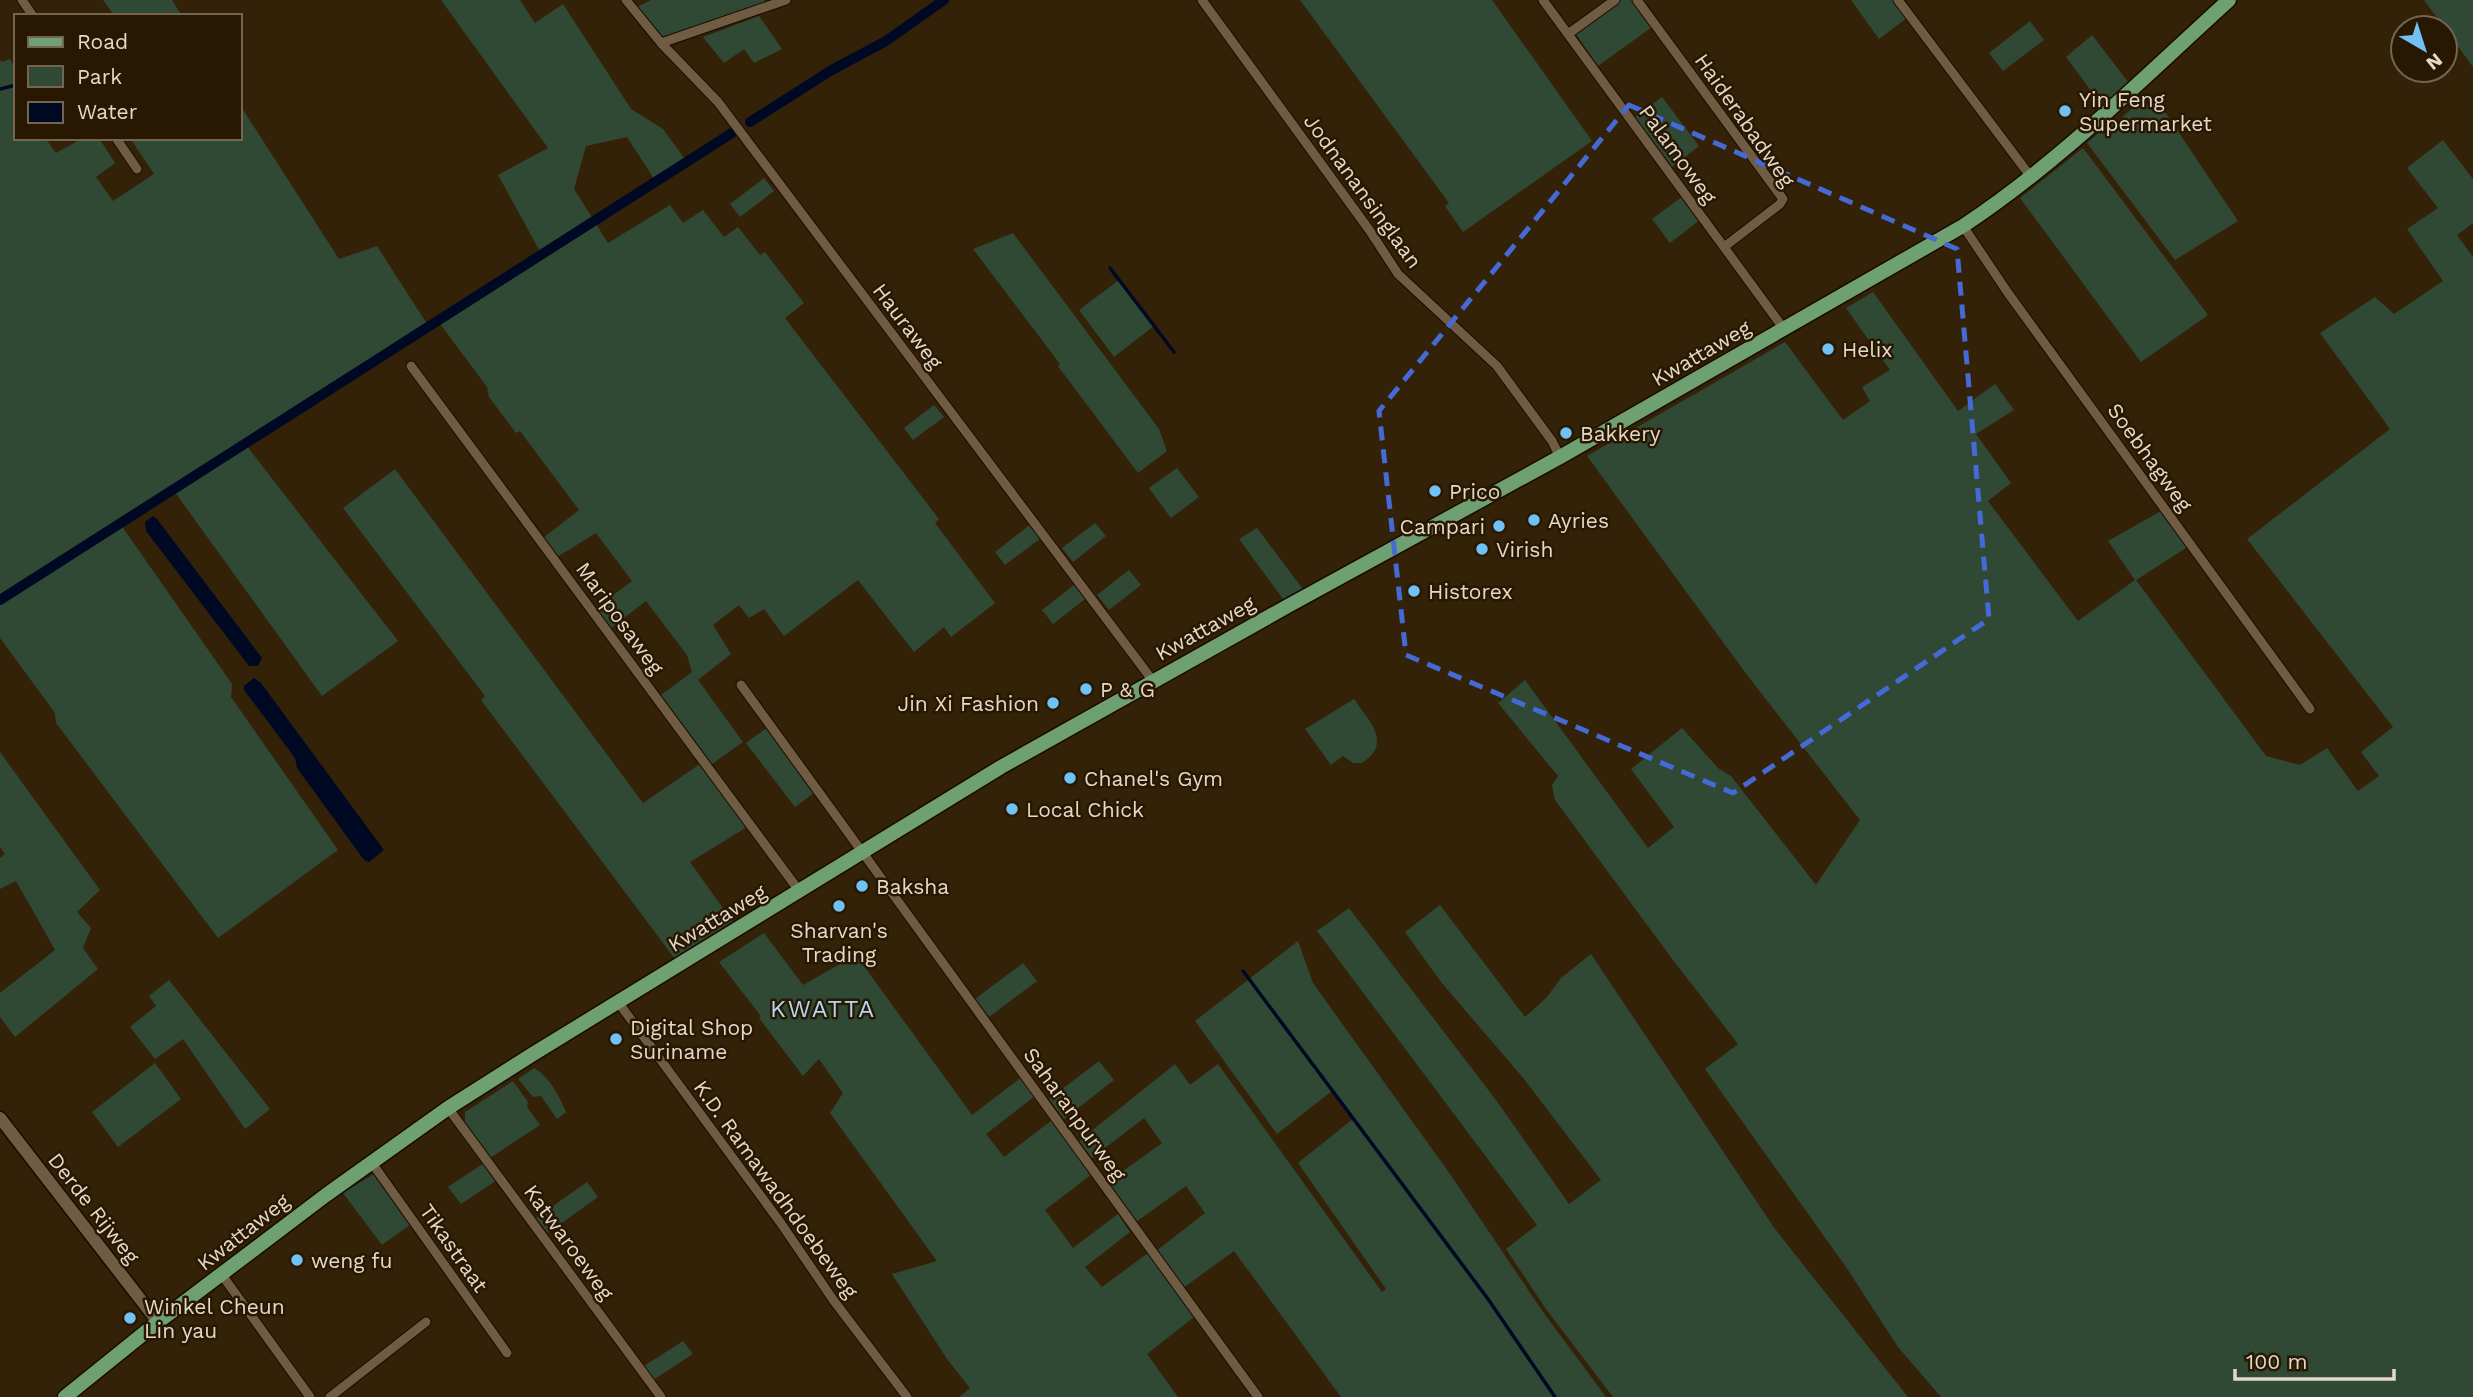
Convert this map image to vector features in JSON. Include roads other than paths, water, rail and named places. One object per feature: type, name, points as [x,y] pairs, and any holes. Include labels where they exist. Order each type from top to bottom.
[{"type":"main road","name":"Kwattaweg","points":[[65,1397],[158,1322],[448,1108],[618,1002],[1001,767],[1560,457],[1963,226],[2031,177],[2229,0]]},
{"type":"street","name":"Hauraweg","points":[[626,0],[661,43],[718,102],[1153,681]]},
{"type":"street","points":[[661,43],[786,0]]},
{"type":"street","name":"Jodnanansinglaan","points":[[1202,0],[1370,231],[1398,274],[1497,366],[1552,441],[1560,457]]},
{"type":"street","name":"Palamoweg","points":[[1543,0],[1784,330]]},
{"type":"street","points":[[1568,34],[1615,0]]},
{"type":"street","name":"Haiderabadweg","points":[[1637,0],[1783,199],[1724,247]]},
{"type":"street","points":[[1898,0],[2031,177]]},
{"type":"street","points":[[117,140],[136,169]]},
{"type":"street","name":"Soebhagweg","points":[[1963,226],[2008,293],[2310,709]]},
{"type":"street","name":"Mariposaweg","points":[[411,366],[800,892]]},
{"type":"street","name":"Saharanpurweg","points":[[741,685],[1258,1397]]},
{"type":"street","name":"K.D. Ramawadhdoebeweg","points":[[618,1002],[780,1222],[834,1301],[907,1397]]},
{"type":"street","name":"Katwaroeweg","points":[[448,1108],[661,1397]]},
{"type":"street","name":"Derde Rijweg","points":[[0,1118],[158,1322]]},
{"type":"street","name":"Tikastraat","points":[[372,1163],[507,1353]]},
{"type":"street","points":[[222,1275],[310,1397]]},
{"type":"street","points":[[330,1397],[426,1322]]},
{"type":"water","points":[[153,516],[262,658],[258,666],[249,666],[146,531],[145,522]]},
{"type":"water","points":[[254,678],[261,683],[384,850],[369,862],[364,860],[297,768],[295,758],[244,690],[244,686]]},
{"type":"waterway","points":[[750,122],[830,71],[886,41],[944,0]]},
{"type":"waterway","points":[[0,89],[14,86]]},
{"type":"waterway","points":[[0,600],[732,133]]},
{"type":"waterway","points":[[1110,268],[1174,352]]},
{"type":"waterway","points":[[1243,971],[1488,1299],[1555,1397]]},
{"type":"place","name":"Yin Feng Supermarket","points":[[2065,111]]},
{"type":"place","name":"Helix","points":[[1828,349]]},
{"type":"place","name":"Bakkery","points":[[1566,433]]},
{"type":"place","name":"Prico","points":[[1435,491]]},
{"type":"place","name":"Ayries","points":[[1534,520]]},
{"type":"place","name":"Campari","points":[[1499,526]]},
{"type":"place","name":"Virish","points":[[1482,549]]},
{"type":"place","name":"Historex","points":[[1414,591]]},
{"type":"place","name":"P & G","points":[[1086,689]]},
{"type":"place","name":"Jin Xi Fashion","points":[[1053,703]]},
{"type":"place","name":"Chanel's Gym","points":[[1070,778]]},
{"type":"place","name":"Local Chick","points":[[1012,809]]},
{"type":"place","name":"Baksha","points":[[862,886]]},
{"type":"place","name":"Sharvan's Trading","points":[[839,906]]},
{"type":"place","name":"Digital Shop Suriname","points":[[616,1039]]},
{"type":"place","name":"weng fu","points":[[297,1260]]},
{"type":"place","name":"Winkel Cheun Lin yau","points":[[130,1318]]},
{"type":"district","name":"KWATTA","points":[[823,1009]]}]
